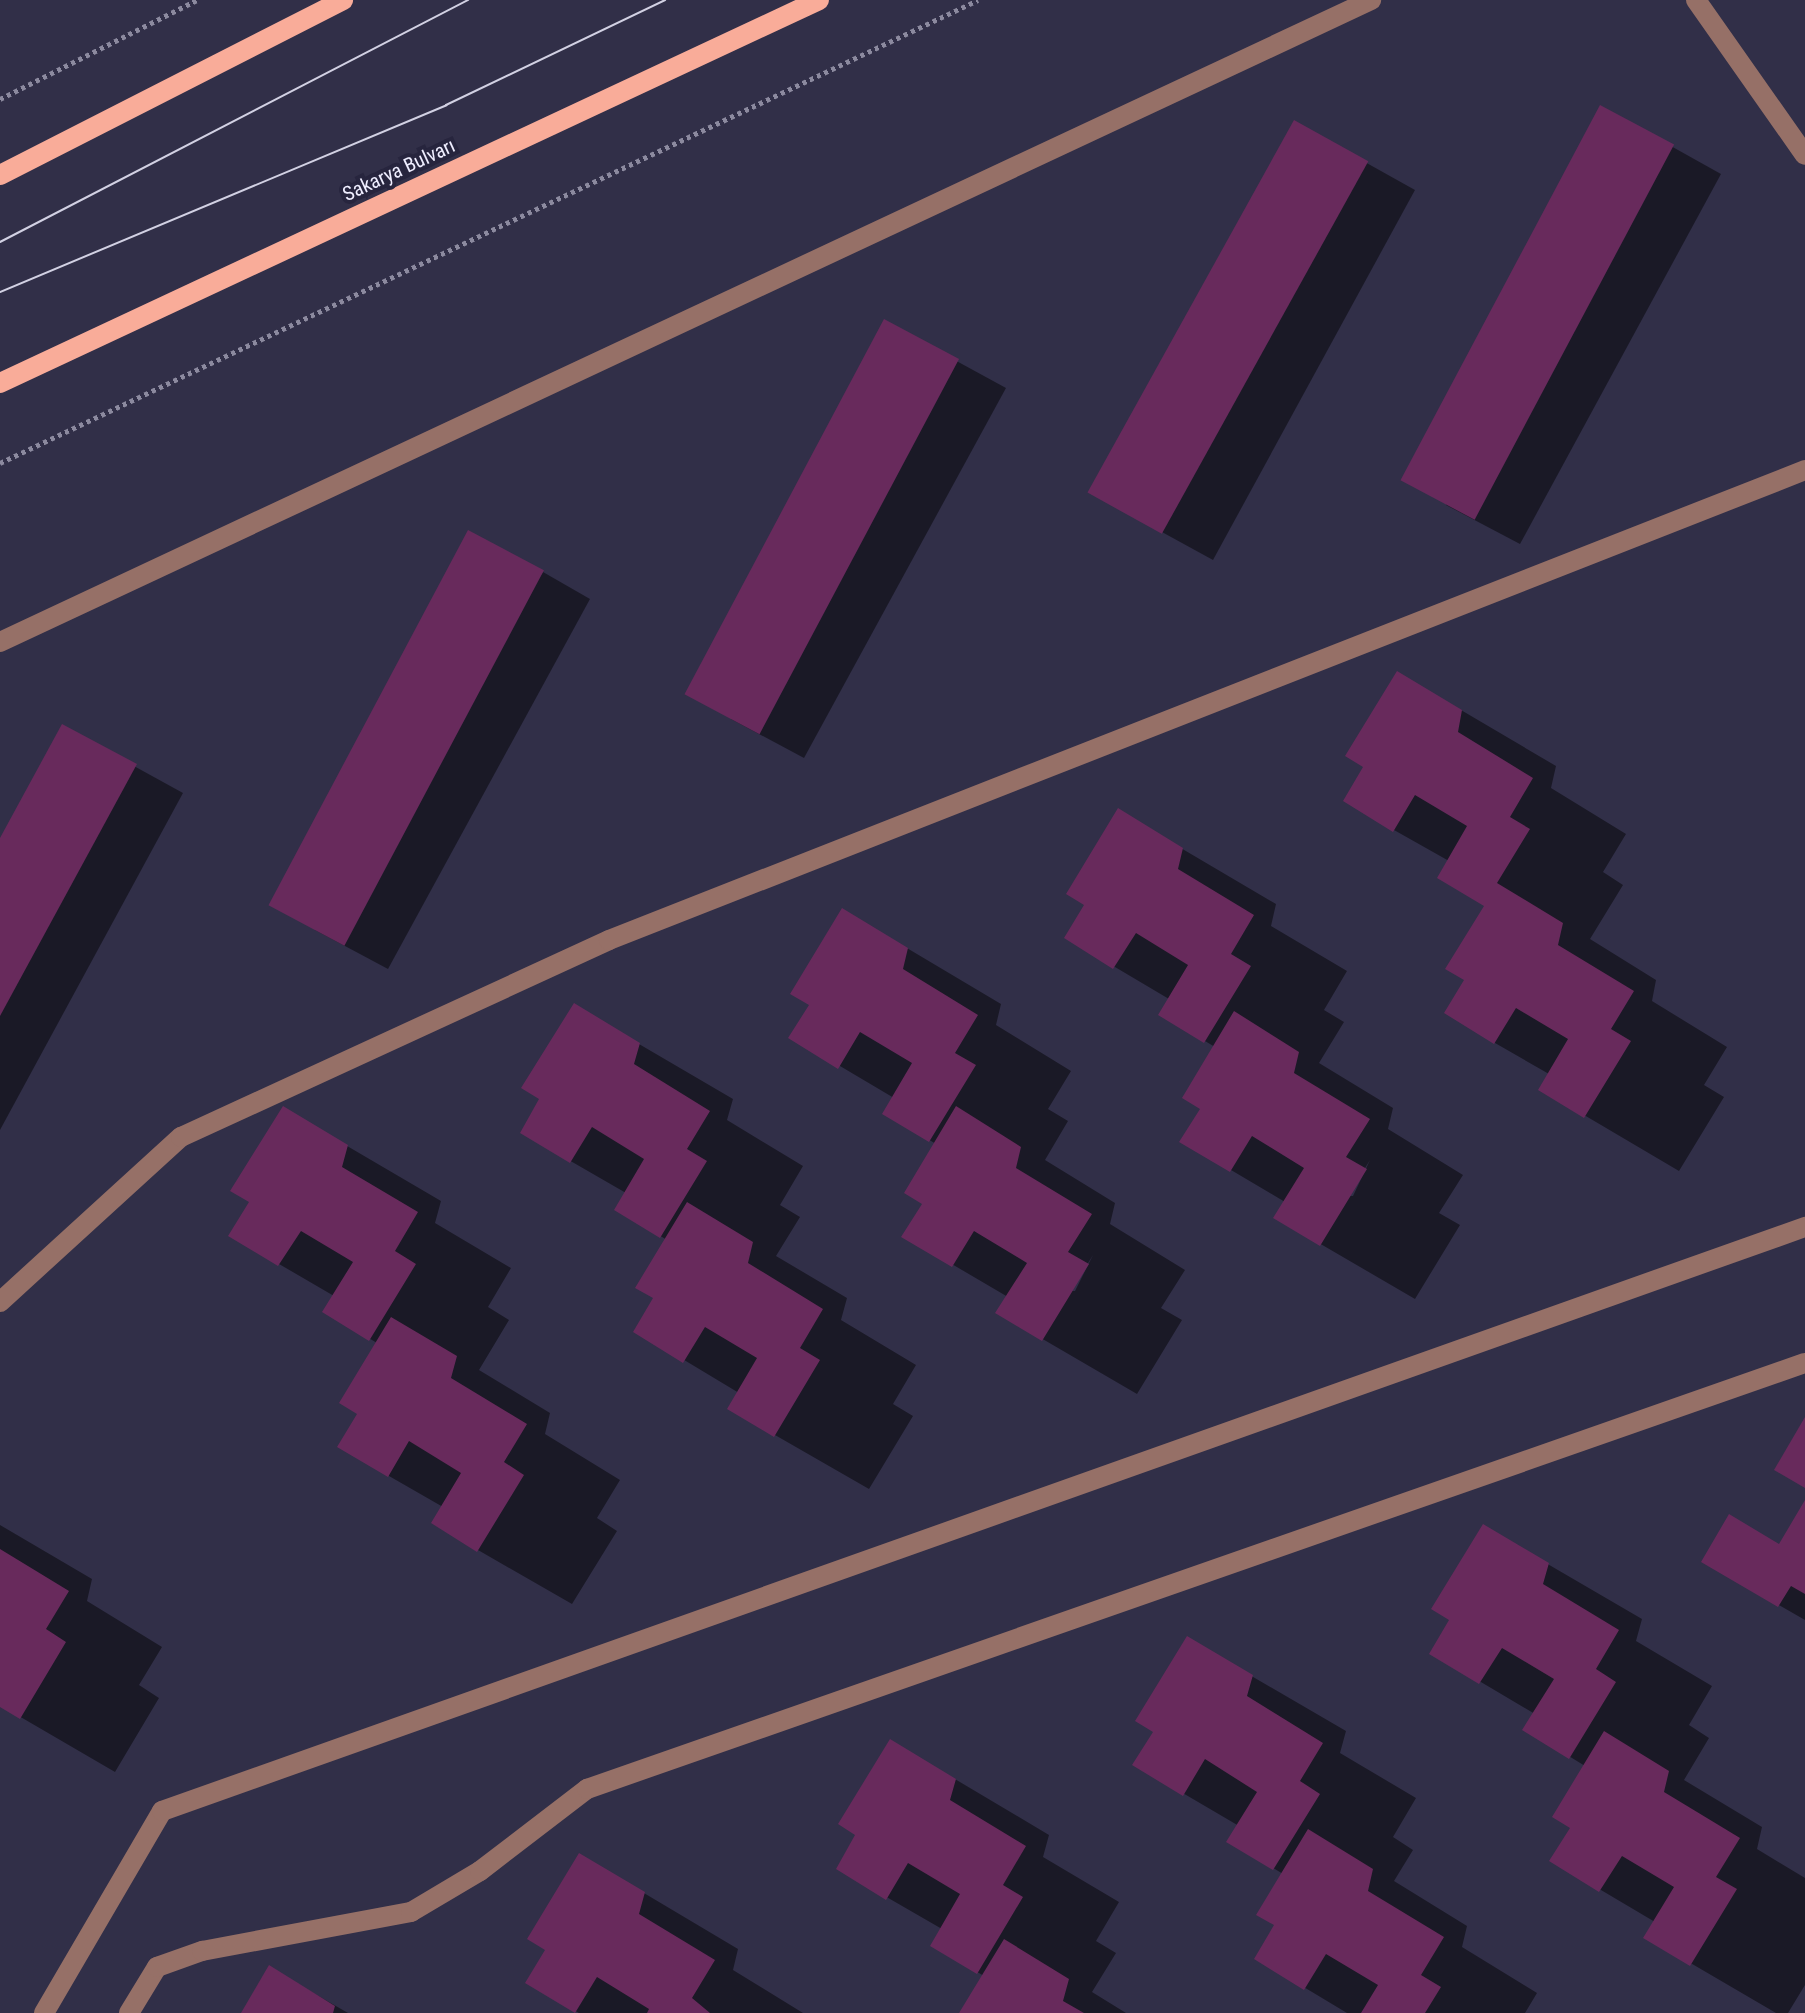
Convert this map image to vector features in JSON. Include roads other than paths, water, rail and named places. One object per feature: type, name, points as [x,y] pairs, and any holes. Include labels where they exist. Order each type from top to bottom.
[{"type":"main road","points":[[0,175],[343,0]]},
{"type":"main road","name":"Sakarya Bulvarı","points":[[0,383],[819,0]]},
{"type":"street","points":[[0,642],[1371,0]]},
{"type":"street","points":[[1696,0],[1805,155]]},
{"type":"street","points":[[0,1302],[181,1137],[209,1124],[609,940],[1805,470]]},
{"type":"street","points":[[44,2013],[162,1811],[1805,1227]]},
{"type":"street","points":[[129,2013],[157,1967],[202,1951],[411,1912],[480,1871],[587,1789],[1805,1363]]},
{"type":"tram line","points":[[0,242],[468,0]]},
{"type":"tram line","points":[[0,292],[446,105],[665,0]]}]
